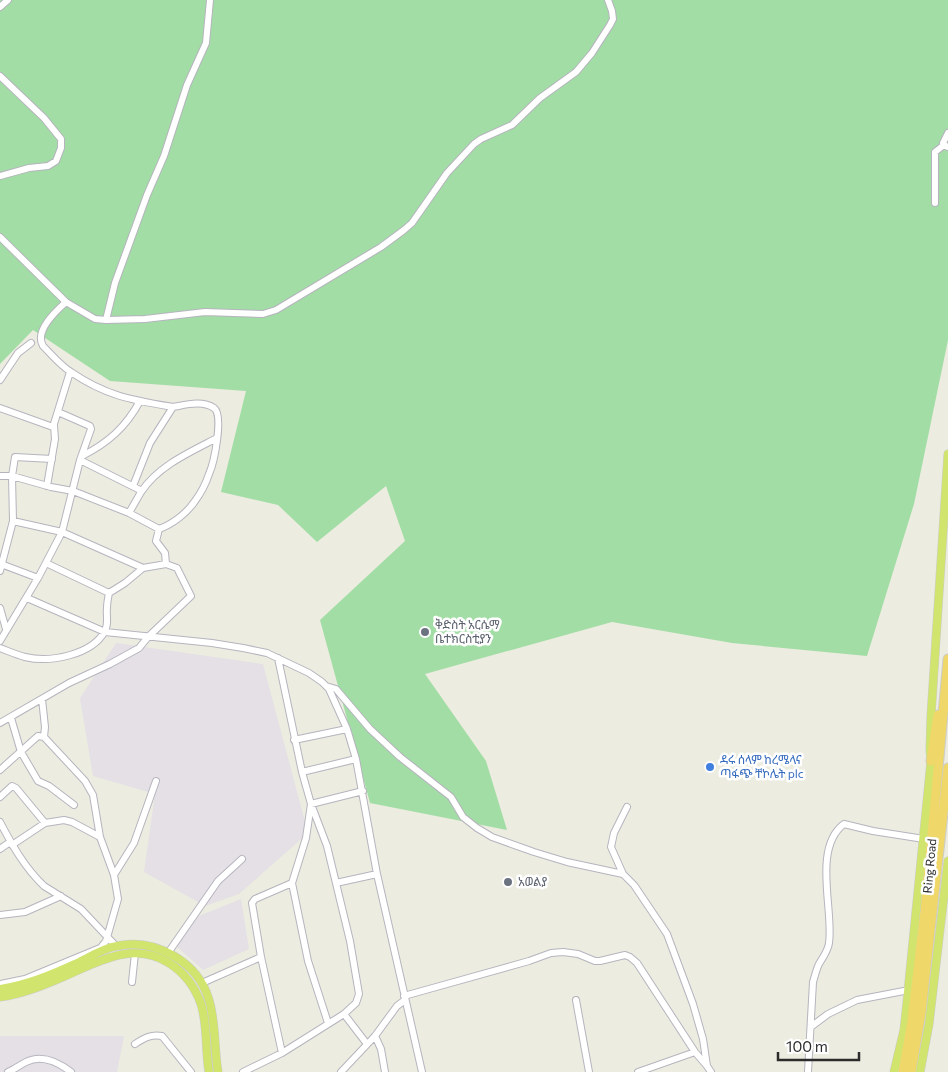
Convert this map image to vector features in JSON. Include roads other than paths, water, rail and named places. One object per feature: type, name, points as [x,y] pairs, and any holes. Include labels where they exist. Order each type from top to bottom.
[{"type":"highway","name":"Ring Road","points":[[910,1072],[921,1013],[940,801],[948,659]]},
{"type":"highway","points":[[931,761],[940,706],[946,689]]},
{"type":"highway","name":"Ring Road","points":[[903,1072],[940,801],[948,768]]},
{"type":"main road","points":[[894,1072],[904,1030],[909,990],[931,761],[931,716],[948,454]]},
{"type":"main road","name":"Ring Road","points":[[920,1072],[929,1024],[948,861]]},
{"type":"main road","points":[[137,953],[140,944]]},
{"type":"main road","points":[[0,989],[20,986],[46,977],[114,946],[140,944],[168,953],[187,965],[202,983],[211,1006],[218,1072]]},
{"type":"main road","points":[[0,997],[48,984],[114,955],[137,953],[164,960],[181,972],[192,984],[198,997],[203,1014],[209,1072]]},
{"type":"street","points":[[0,7],[8,0]]},
{"type":"street","points":[[106,320],[116,283],[146,194],[164,156],[187,85],[206,43],[210,0]]},
{"type":"street","points":[[0,237],[66,302],[88,316],[106,320],[205,312],[263,314],[276,310],[380,247],[412,223],[446,173],[474,144],[512,125],[540,98],[582,67],[613,19],[608,0]]},
{"type":"street","points":[[0,76],[44,118],[60,139],[61,148],[56,161],[48,166],[29,168],[0,176]]},
{"type":"street","points":[[935,203],[935,152],[946,146],[943,143],[948,133]]},
{"type":"street","points":[[66,302],[54,313],[44,328],[41,342],[70,372],[105,392],[172,407],[199,404],[215,408],[218,412],[217,438],[210,472],[196,501],[174,522],[159,529],[156,539],[165,553],[166,564]]},
{"type":"street","points":[[0,380],[18,354],[31,343]]},
{"type":"street","points":[[47,486],[56,434],[54,426],[70,372]]},
{"type":"street","points":[[81,458],[108,440],[130,418],[140,401]]},
{"type":"street","points":[[133,486],[150,444],[172,407]]},
{"type":"street","points":[[0,408],[48,426],[54,426]]},
{"type":"street","points":[[0,641],[27,598],[62,532],[90,426],[58,412]]},
{"type":"street","points":[[130,513],[142,491],[168,464],[217,438]]},
{"type":"street","points":[[38,578],[1,567],[13,521],[12,476],[14,460],[17,456],[52,458]]},
{"type":"street","points":[[81,458],[142,491]]},
{"type":"street","points":[[0,476],[12,476],[73,491],[130,513],[159,529]]},
{"type":"street","points":[[13,521],[62,532],[143,568]]},
{"type":"street","points":[[46,564],[109,593]]},
{"type":"street","points":[[0,723],[76,680],[134,652],[191,596],[176,568],[166,564],[143,568],[109,593]]},
{"type":"street","points":[[0,648],[26,657],[43,658],[66,656],[90,647],[105,632],[108,624],[107,608],[109,593]]},
{"type":"street","points":[[27,598],[105,632],[243,648],[278,658],[309,673],[326,686],[336,690],[354,708],[370,729],[400,757],[451,797],[463,817],[477,828],[492,837],[534,852],[567,862],[623,874]]},
{"type":"street","points":[[0,608],[6,629]]},
{"type":"street","points":[[243,1072],[282,1053],[344,1014],[356,1003],[360,994],[327,846],[311,804],[294,740],[278,658]]},
{"type":"street","points":[[326,686],[347,729],[356,759],[378,874],[422,1072]]},
{"type":"street","points":[[42,699],[44,736]]},
{"type":"street","points":[[11,718],[21,752],[38,780],[74,805]]},
{"type":"street","points":[[294,740],[347,729]]},
{"type":"street","points":[[0,770],[38,736],[44,736],[85,781],[93,796],[100,837],[114,875],[118,899],[107,938],[102,946]]},
{"type":"street","points":[[302,772],[356,759]]},
{"type":"street","points":[[114,875],[134,843],[156,781]]},
{"type":"street","points":[[0,796],[8,788],[14,786],[45,822]]},
{"type":"street","points":[[311,804],[363,791]]},
{"type":"street","points":[[311,804],[306,838],[292,883],[308,961],[328,1023]]},
{"type":"street","points":[[627,807],[611,842],[611,847],[623,874],[634,885],[667,934],[693,1004],[703,1039],[707,1066]]},
{"type":"street","points":[[0,849],[45,822],[69,821],[100,837]]},
{"type":"street","points":[[0,822],[25,865],[39,881],[85,913],[114,946]]},
{"type":"street","points":[[808,1072],[813,982],[828,949],[829,942],[826,890],[827,861],[830,844],[844,824],[873,831],[924,838]]},
{"type":"street","points":[[168,953],[218,881],[242,859]]},
{"type":"street","points":[[336,883],[378,874]]},
{"type":"street","points":[[282,1053],[261,957],[252,902],[292,883]]},
{"type":"street","points":[[0,914],[25,912],[61,896]]},
{"type":"street","points":[[0,984],[25,979],[44,972],[102,946],[114,946]]},
{"type":"street","points":[[341,1072],[375,1036],[405,998],[551,953],[563,952],[578,954],[595,961],[625,956],[630,957],[637,963],[695,1052],[712,1072]]},
{"type":"street","points":[[132,982],[137,953]]},
{"type":"street","points":[[202,983],[261,957]]},
{"type":"street","points":[[812,1026],[828,1014],[856,1000],[909,990]]},
{"type":"street","points":[[576,1000],[589,1072]]},
{"type":"street","points":[[344,1014],[368,1044]]},
{"type":"street","points":[[135,1044],[145,1037],[162,1036],[191,1072]]},
{"type":"street","points":[[375,1036],[380,1048],[385,1072]]},
{"type":"street","points":[[638,1072],[695,1052]]},
{"type":"street","points":[[8,1072],[30,1060],[42,1059],[56,1062],[71,1072]]},
{"type":"place","name":"ቅድስት አርሴማ ቤተክርስቲያን","points":[[425,632]]},
{"type":"place","name":"ዳሩ ሰላም ከረሜላና ጣፋጭ ቸኮሌት plc","points":[[710,767]]},
{"type":"place","name":"አወልያ","points":[[508,882]]}]
